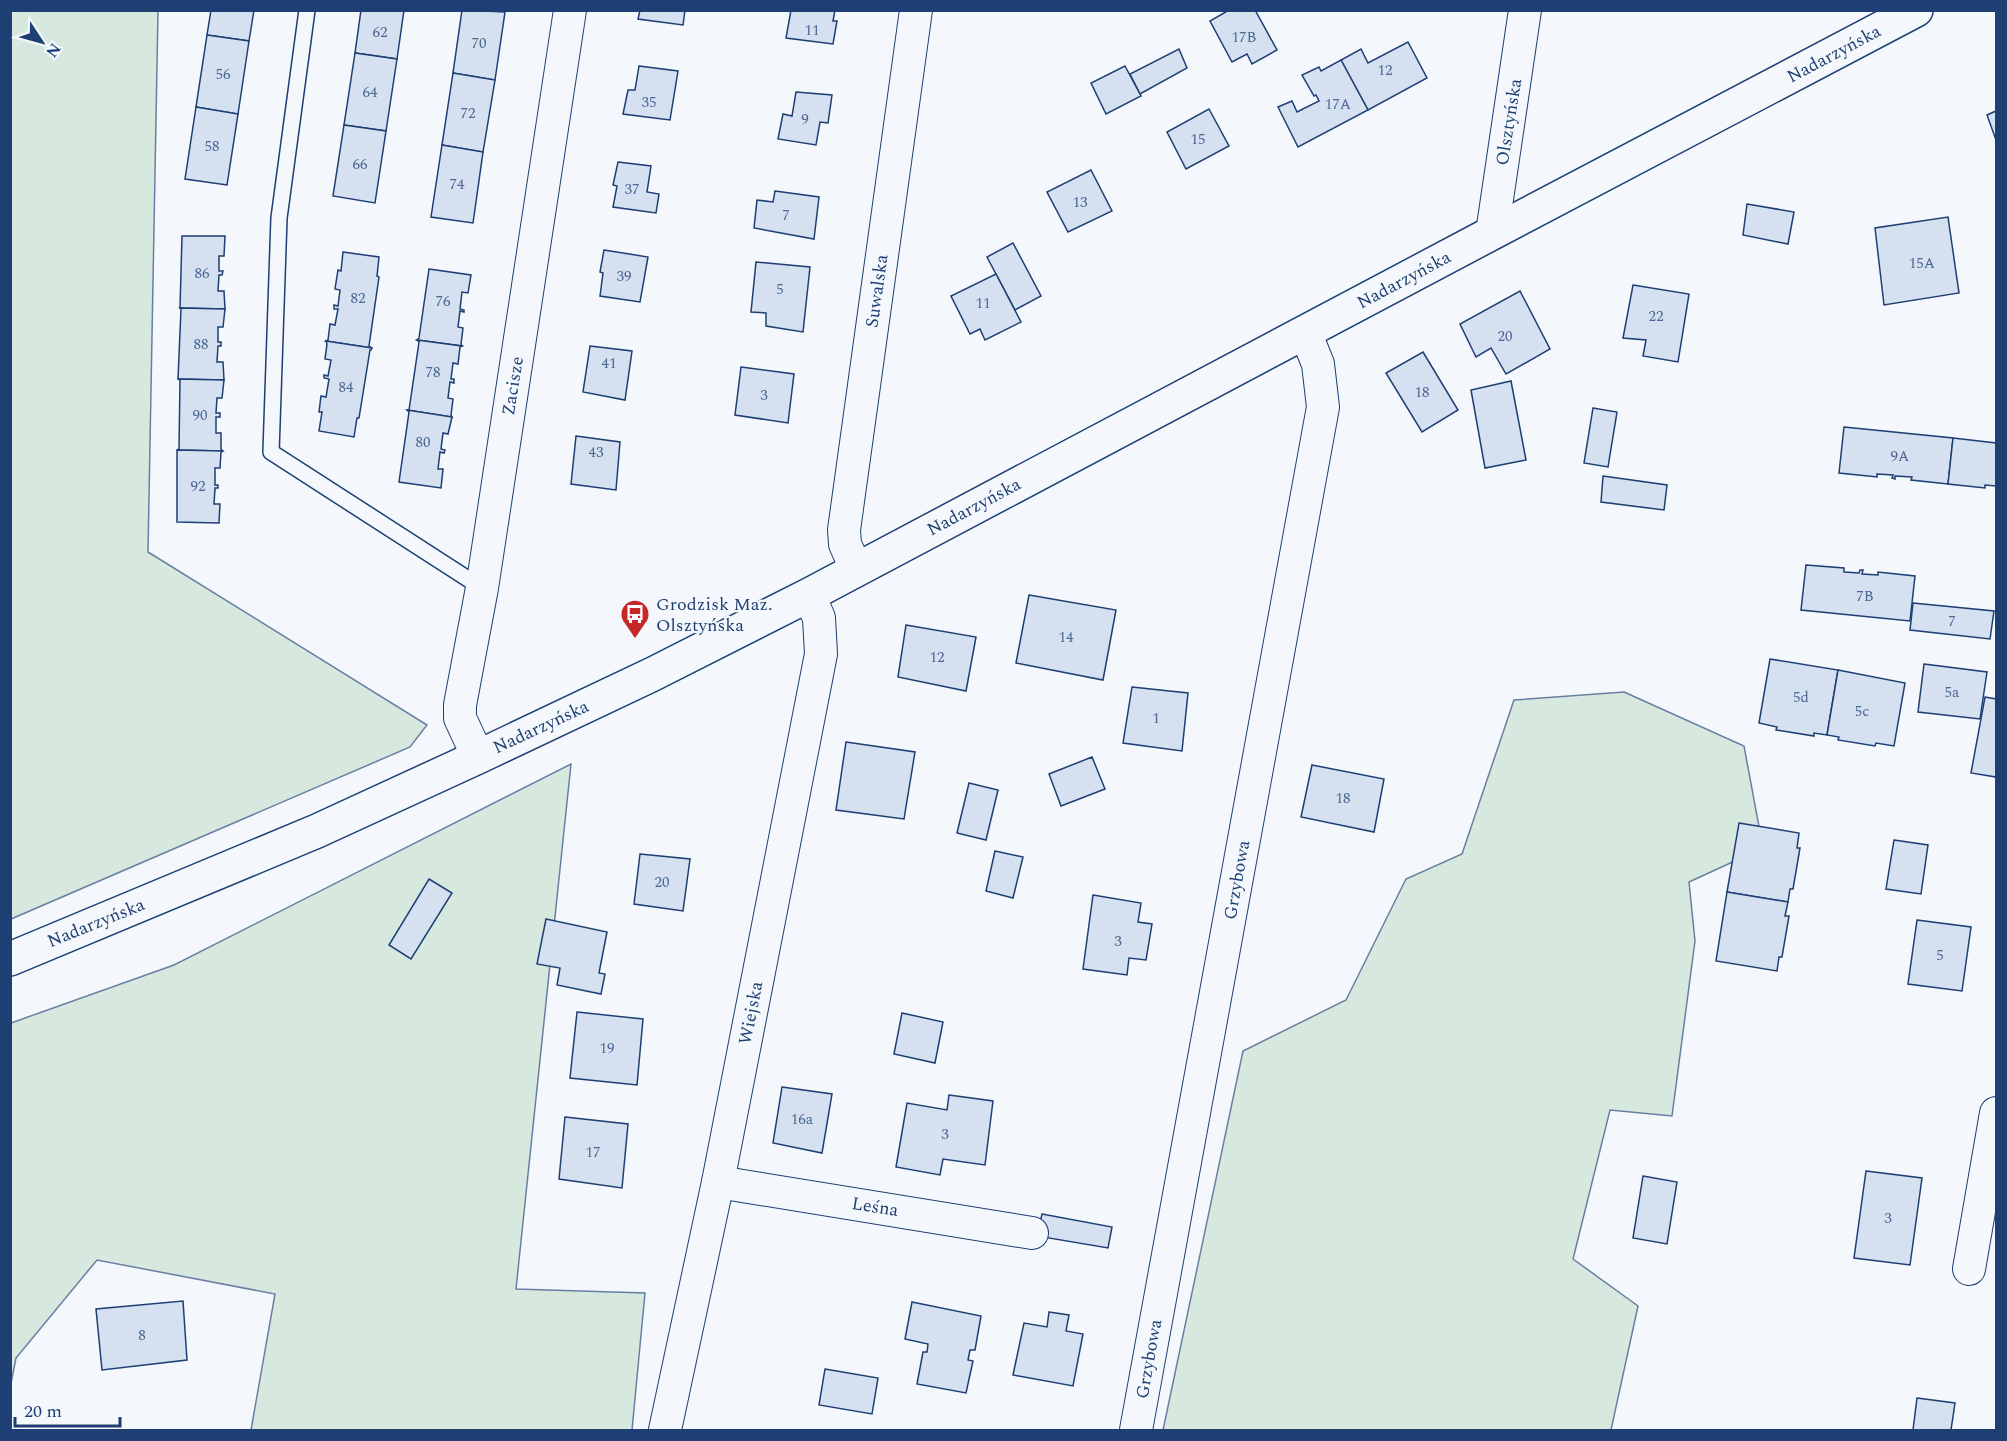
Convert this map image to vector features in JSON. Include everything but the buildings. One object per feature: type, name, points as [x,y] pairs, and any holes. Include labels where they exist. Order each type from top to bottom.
[{"type":"street","name":"Zacisze","points":[[478,758],[460,718],[460,705],[482,588],[570,10]]},
{"type":"street","name":"Suwalska","points":[[856,569],[845,544],[844,530],[916,10]]},
{"type":"street","name":"Olsztyńska","points":[[1492,233],[1525,10]]},
{"type":"street","name":"Nadarzyńska","points":[[10,958],[317,831],[478,758],[653,674],[809,595],[1916,10]]},
{"type":"street","name":"Grzybowa","points":[[1136,1431],[1323,407],[1318,364],[1305,332]]},
{"type":"street","name":"Wiejska","points":[[665,1431],[718,1182],[821,654],[819,618],[809,595]]},
{"type":"street","points":[[1969,1269],[1996,1113]]},
{"type":"street","name":"Leśna","points":[[718,1182],[1032,1233]]},
{"type":"lane","points":[[307,10],[279,218],[271,452],[482,588]]},
{"type":"shaded area","points":[[11,10],[158,11],[148,552],[427,725],[410,747],[11,919]]},
{"type":"shaded area","points":[[1624,692],[1744,746],[1763,848],[1689,882],[1695,941],[1672,1116],[1610,1110],[1573,1259],[1638,1306],[1611,1430],[1163,1430],[1243,1051],[1346,1000],[1406,879],[1462,854],[1514,700]]},
{"type":"shaded area","points":[[571,764],[516,1289],[645,1293],[632,1430],[251,1430],[275,1294],[97,1260],[16,1358],[11,1383],[11,1023],[174,965]]},
{"type":"place","name":"Grodzisk Maz. Olsztyńska","points":[[635,640]]}]
